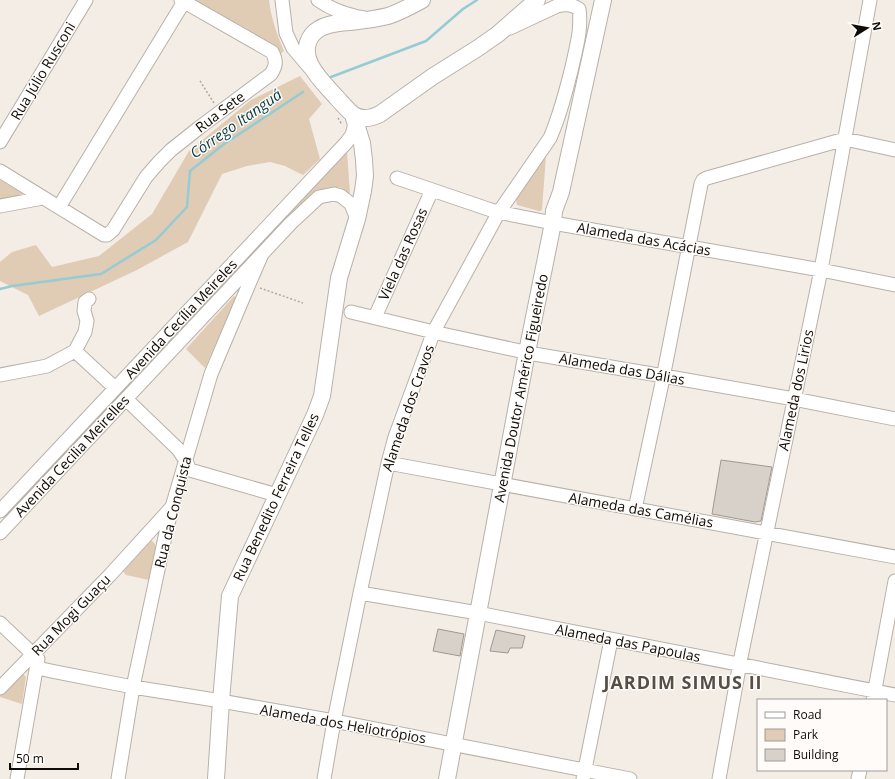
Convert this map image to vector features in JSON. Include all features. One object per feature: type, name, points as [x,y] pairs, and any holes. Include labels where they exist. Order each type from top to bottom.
[{"type":"main road","points":[[422,0],[391,15],[332,24],[323,27],[312,35],[308,48],[308,59],[310,65],[354,119],[374,117],[380,114],[432,77],[498,34],[537,0]]},
{"type":"main road","points":[[553,217],[559,144],[574,97],[594,0]]},
{"type":"main road","name":"Avenida Doutor Américo Figueiredo","points":[[447,779],[553,217],[561,192],[603,0]]},
{"type":"main road","name":"Rua Benedito Ferreira Telles","points":[[216,779],[230,596],[312,421],[322,396],[339,278],[357,219],[365,176],[362,143],[354,119]]},
{"type":"street","name":"Rua Júlio Rusconi","points":[[0,142],[86,0]]},
{"type":"street","points":[[282,0],[286,33],[293,48],[320,79]]},
{"type":"street","points":[[318,0],[343,13],[372,19]]},
{"type":"street","name":"Alameda dos Lirios","points":[[719,779],[739,664],[821,270],[870,0]]},
{"type":"street","points":[[0,171],[59,207],[184,1]]},
{"type":"street","name":"Rua Sete","points":[[59,207],[104,235],[107,235],[112,230],[146,177],[171,150],[271,74],[276,62],[272,52],[184,1]]},
{"type":"street","name":"Alameda dos Cravos","points":[[324,779],[334,721],[360,593],[395,437],[434,331],[499,212],[550,138],[560,114],[578,42],[580,19],[578,9],[572,5],[565,4],[557,6],[498,34]]},
{"type":"street","name":"Avenida Cecília Meireles","points":[[0,511],[350,139],[354,130],[354,119]]},
{"type":"street","points":[[635,509],[664,376],[703,180],[845,139],[895,150]]},
{"type":"street","name":"Alameda das Acácias","points":[[397,178],[499,212],[553,217],[689,246],[895,285]]},
{"type":"street","name":"Viela das Rosas","points":[[375,317],[432,190]]},
{"type":"street","name":"Avenida Cecilia Meirelles","points":[[0,532],[291,223],[319,197],[334,194],[341,196],[351,204],[357,219]]},
{"type":"street","points":[[0,206],[43,198]]},
{"type":"street","points":[[281,213],[291,223]]},
{"type":"street","name":"Rua da Conquista","points":[[118,779],[134,687],[172,507],[212,374],[262,254]]},
{"type":"street","points":[[0,375],[47,366],[75,351],[85,332],[87,321],[84,311],[84,302],[89,299]]},
{"type":"street","name":"Alameda das Dálias","points":[[351,312],[527,352],[794,399],[895,419]]},
{"type":"street","points":[[75,351],[115,388]]},
{"type":"street","points":[[126,399],[178,449],[190,470],[277,495]]},
{"type":"street","name":"Alameda das Camélias","points":[[388,463],[895,557]]},
{"type":"street","name":"Rua Mogi Guaçu","points":[[0,688],[35,659],[172,507]]},
{"type":"street","points":[[142,540],[154,535],[165,537]]},
{"type":"street","points":[[874,696],[895,581]]},
{"type":"street","name":"Alameda das Papoulas","points":[[360,593],[478,613],[739,664],[874,696],[895,695]]},
{"type":"street","name":"Alameda dos Heliotrópios","points":[[0,623],[35,659],[56,672],[134,687],[334,721],[454,744],[584,775],[630,779]]},
{"type":"street","points":[[584,775],[611,640]]},
{"type":"street","points":[[17,779],[35,659]]},
{"type":"path","points":[[200,81],[220,112]]},
{"type":"path","points":[[337,118],[341,124],[354,119]]},
{"type":"path","points":[[249,284],[303,303]]},
{"type":"green space","points":[[197,0],[269,0],[271,13],[284,51],[280,54],[270,44],[198,3]]},
{"type":"green space","points":[[300,76],[322,104],[309,119],[320,159],[303,175],[285,166],[270,162],[247,166],[222,174],[188,242],[137,270],[39,316],[28,295],[0,281],[0,262],[12,252],[36,245],[52,267],[99,256],[152,214],[189,151],[251,100]]},
{"type":"green space","points":[[347,151],[350,194],[338,187],[316,191],[293,214],[290,210]]},
{"type":"green space","points":[[546,156],[541,211],[517,205],[516,199]]},
{"type":"green space","points":[[0,180],[23,193],[24,196],[0,202]]},
{"type":"green space","points":[[234,296],[236,298],[205,368],[186,349]]},
{"type":"green space","points":[[151,540],[155,544],[156,549],[149,580],[126,575],[122,570],[145,543]]},
{"type":"green space","points":[[19,674],[23,674],[26,677],[22,704],[0,697],[0,695]]},
{"type":"building","points":[[721,460],[772,467],[761,521],[755,522],[712,514]]},
{"type":"building","points":[[438,629],[464,634],[460,656],[433,651]]},
{"type":"building","points":[[496,630],[525,636],[522,648],[510,648],[508,653],[490,651]]},
{"type":"waterway","name":"Córrego Itanguá","points":[[331,77],[426,41],[463,9],[477,0]]},
{"type":"waterway","name":"Córrego Itanguá","points":[[0,289],[12,286],[101,274],[156,240],[187,207],[190,171],[224,144],[303,92]]},
{"type":"district","name":"JARDIM SIMUS II","points":[[683,683]]}]
